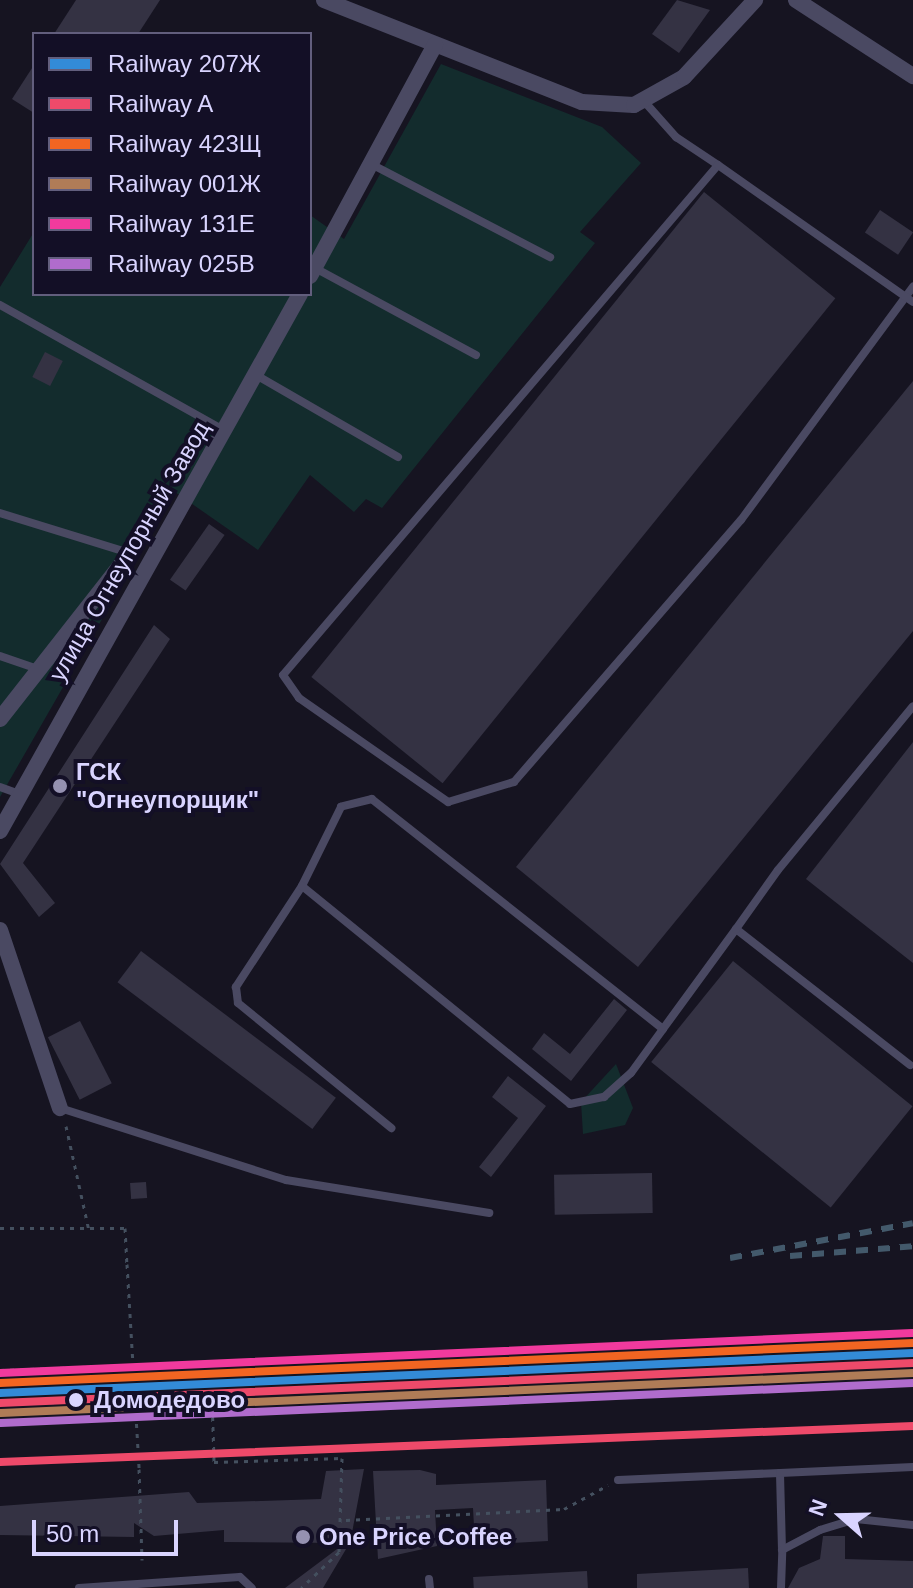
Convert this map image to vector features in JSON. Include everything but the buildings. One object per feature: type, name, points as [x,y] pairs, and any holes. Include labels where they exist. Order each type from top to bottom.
[{"type":"street","points":[[324,0],[582,102],[643,100],[684,77],[755,0]]},
{"type":"street","points":[[796,0],[913,76]]},
{"type":"street","points":[[312,272],[435,45]]},
{"type":"street","name":"улица Огнеупорный Завод","points":[[0,831],[297,296]]},
{"type":"street","points":[[0,719],[130,553]]},
{"type":"street","points":[[0,930],[60,1108]]},
{"type":"lane","points":[[643,100],[676,137],[910,300]]},
{"type":"lane","points":[[370,164],[550,257]]},
{"type":"lane","points":[[718,165],[283,675],[299,698],[448,802],[514,782],[741,520],[910,300],[913,287]]},
{"type":"lane","points":[[312,272],[476,355]]},
{"type":"lane","points":[[0,305],[225,430]]},
{"type":"lane","points":[[256,375],[398,457]]},
{"type":"lane","points":[[0,513],[130,553]]},
{"type":"lane","points":[[0,656],[38,669]]},
{"type":"lane","points":[[302,886],[570,1104],[604,1097],[663,1029],[736,929],[913,706]]},
{"type":"lane","points":[[0,787],[19,794]]},
{"type":"lane","points":[[391,1128],[238,1003],[236,987],[302,886],[341,807],[372,799],[663,1029]]},
{"type":"lane","points":[[736,929],[910,1065]]},
{"type":"lane","points":[[60,1108],[286,1180],[489,1213]]},
{"type":"lane","points":[[618,1480],[913,1467]]},
{"type":"lane","points":[[780,1473],[781,1588]]},
{"type":"lane","points":[[782,1550],[856,1519],[913,1525]]},
{"type":"lane","points":[[79,1588],[240,1577],[252,1588]]},
{"type":"path","points":[[60,1108],[89,1231]]},
{"type":"path","points":[[0,1228],[89,1231],[125,1228],[142,1560]]},
{"type":"path","points":[[0,1370],[133,1365]]},
{"type":"path","points":[[0,1404],[212,1397],[214,1462],[342,1458],[345,1520],[339,1552],[301,1588]]},
{"type":"path","points":[[345,1520],[564,1509],[618,1480]]},
{"type":"green space","points":[[441,64],[602,127],[641,163],[580,232],[595,243],[382,508],[366,499],[354,512],[310,475],[258,550],[175,492],[0,797],[0,287],[32,235],[32,296],[312,296],[312,216],[344,239]]},
{"type":"green space","points":[[616,1064],[633,1108],[625,1125],[583,1134],[581,1102]]},
{"type":"railway","points":[[730,1258],[913,1223]]},
{"type":"railway","points":[[790,1256],[913,1246]]},
{"type":"rail line","name":"131Е","points":[[0,1373],[912,1333]]},
{"type":"rail line","name":"423Щ","points":[[0,1383],[913,1343]]},
{"type":"rail line","name":"207Ж","points":[[0,1393],[913,1353]]},
{"type":"rail line","name":"A","points":[[0,1403],[913,1363]]},
{"type":"rail line","name":"001Ж","points":[[1,1413],[913,1373]]},
{"type":"rail line","name":"025В","points":[[1,1423],[913,1383]]},
{"type":"rail line","name":"A","points":[[0,1462],[913,1426]]},
{"type":"place","name":"ГСК \"Огнеупорщик\"","points":[[60,786]]},
{"type":"place","name":"Домодедово","points":[[76,1400]]},
{"type":"place","name":"One Price Coffee","points":[[303,1537]]}]
